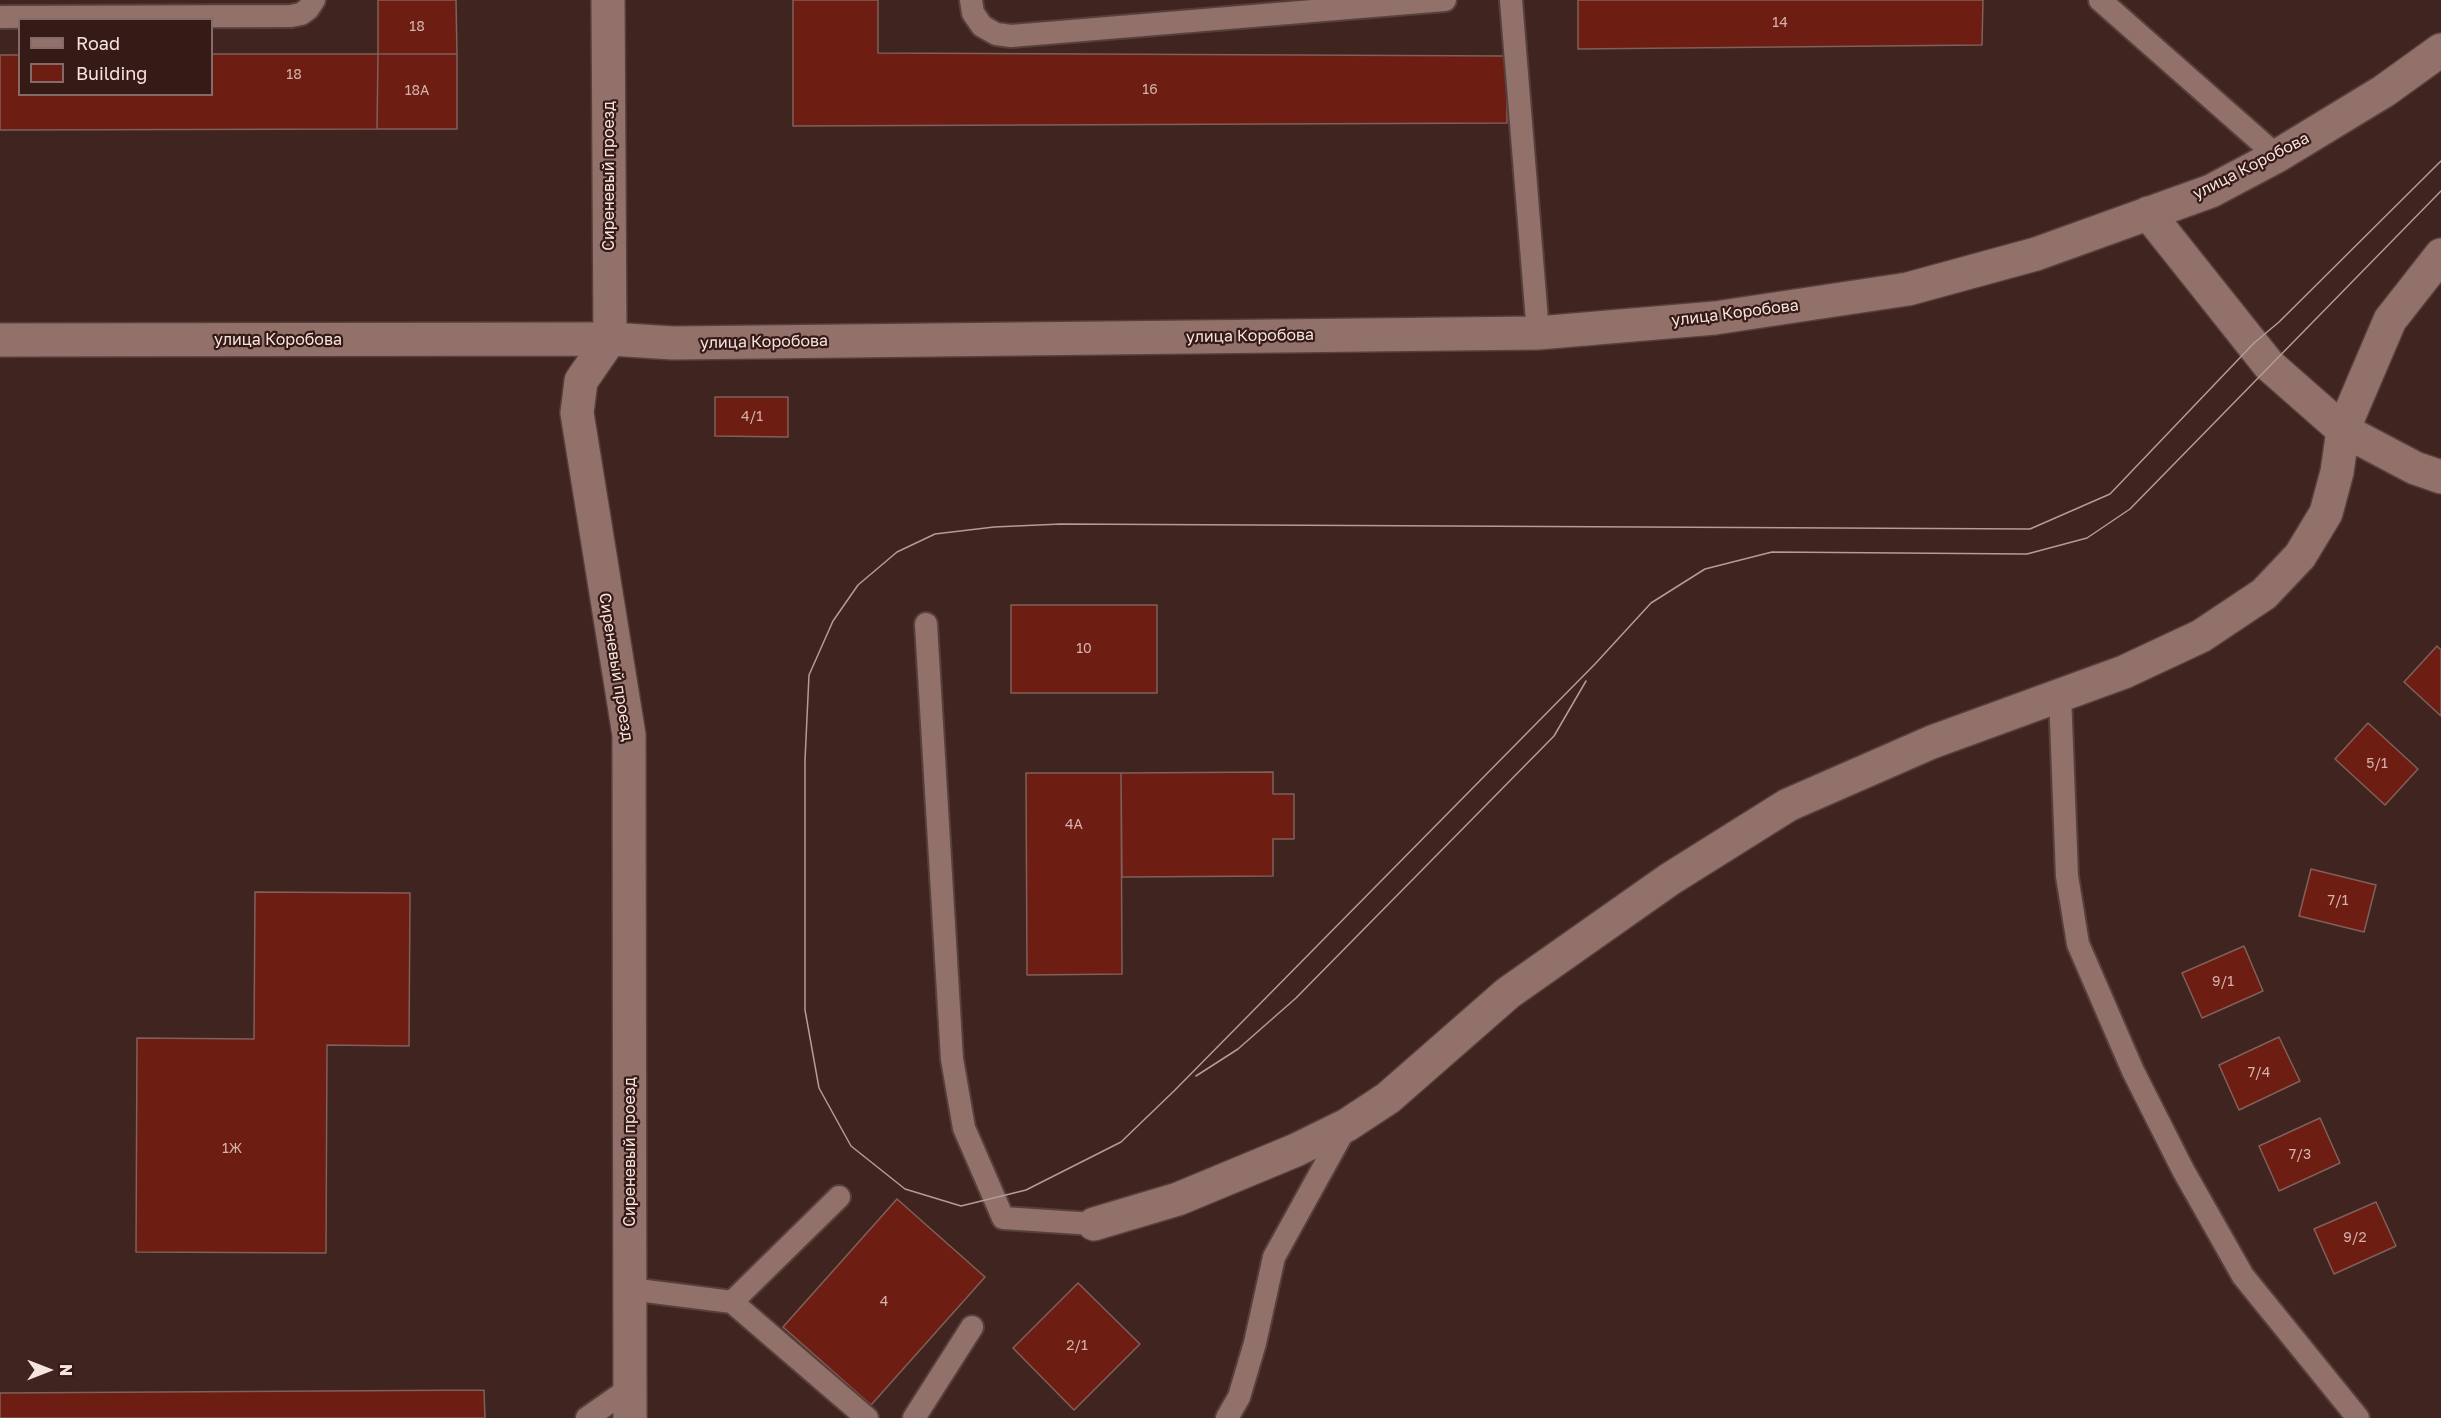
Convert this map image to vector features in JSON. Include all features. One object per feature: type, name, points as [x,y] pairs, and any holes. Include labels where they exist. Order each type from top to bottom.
[{"type":"street","name":"Сиреневый проезд","points":[[608,0],[610,339],[581,381],[577,413],[629,735],[630,1403]]},
{"type":"street","name":"улица Коробова","points":[[0,340],[610,339],[697,343],[1538,333],[1715,318],[1908,289],[2036,254],[2211,191],[2277,156],[2384,91],[2441,50]]},
{"type":"street","points":[[2148,213],[2270,365],[2343,430],[2415,468],[2441,477]]},
{"type":"street","points":[[1094,1224],[1178,1199],[1296,1150],[1347,1125],[1388,1098],[1508,993],[1670,879],[1788,804],[1932,742],[2124,672],[2201,636],[2264,594],[2300,556],[2326,513],[2337,472],[2343,430],[2390,320],[2441,255]]},
{"type":"lane","points":[[0,17],[291,16],[301,14],[314,0]]},
{"type":"lane","points":[[971,0],[973,13],[982,26],[996,34],[1011,36],[1445,0]]},
{"type":"lane","points":[[1511,0],[1538,333]]},
{"type":"lane","points":[[2100,0],[2277,156]]},
{"type":"lane","points":[[926,624],[952,1059],[964,1128],[1003,1218],[1094,1224]]},
{"type":"lane","points":[[2060,695],[2067,876],[2078,944],[2133,1071],[2183,1170],[2243,1276],[2358,1418]]},
{"type":"lane","points":[[1227,1418],[1239,1397],[1255,1343],[1274,1257],[1347,1125]]},
{"type":"lane","points":[[732,1302],[839,1197]]},
{"type":"lane","points":[[630,1289],[732,1302],[867,1418]]},
{"type":"lane","points":[[921,1415],[972,1327]]},
{"type":"lane","points":[[587,1418],[630,1403]]},
{"type":"building","points":[[378,0],[456,0],[457,54],[378,54]]},
{"type":"building","points":[[793,0],[878,0],[878,53],[1507,56],[1507,123],[793,126]]},
{"type":"building","points":[[1578,0],[1983,0],[1982,45],[1578,49]]},
{"type":"building","points":[[213,54],[378,54],[377,129],[0,130],[0,55],[18,55],[18,96],[213,96]]},
{"type":"building","points":[[378,54],[457,54],[457,129],[377,129]]},
{"type":"building","points":[[715,397],[788,397],[788,437],[715,436]]},
{"type":"building","points":[[1011,605],[1157,605],[1157,693],[1011,693]]},
{"type":"building","points":[[2437,646],[2441,650],[2441,716],[2404,682]]},
{"type":"building","points":[[2368,723],[2418,769],[2385,805],[2335,759]]},
{"type":"building","points":[[1273,772],[1273,794],[1294,794],[1294,839],[1273,839],[1273,876],[1122,877],[1121,773]]},
{"type":"building","points":[[1026,773],[1121,773],[1122,974],[1027,975]]},
{"type":"building","points":[[2311,869],[2376,885],[2364,932],[2299,916]]},
{"type":"building","points":[[255,892],[410,893],[409,1046],[327,1045],[326,1253],[136,1252],[137,1038],[254,1039]]},
{"type":"building","points":[[2244,946],[2263,991],[2202,1018],[2182,973]]},
{"type":"building","points":[[2279,1037],[2300,1081],[2239,1110],[2219,1065]]},
{"type":"building","points":[[2320,1118],[2340,1163],[2279,1191],[2259,1146]]},
{"type":"building","points":[[897,1199],[985,1277],[871,1405],[783,1327]]},
{"type":"building","points":[[2376,1202],[2396,1246],[2334,1274],[2314,1229]]},
{"type":"building","points":[[1078,1283],[1140,1344],[1074,1410],[1013,1348]]},
{"type":"building","points":[[484,1390],[485,1418],[0,1418],[0,1393]]},
{"type":"tram line","points":[[2441,161],[2279,322],[2254,343],[2110,494],[2030,529],[1061,524],[994,527],[935,534],[897,552],[858,585],[833,621],[809,675],[805,760],[805,1010],[819,1088],[851,1146],[905,1189],[961,1206],[1026,1190],[1121,1142],[1595,664],[1651,603],[1705,569],[1772,552],[2027,554],[2087,538],[2130,509],[2441,191]]},
{"type":"tram line","points":[[1196,1076],[1238,1049],[1296,998],[1554,736],[1586,681]]}]
